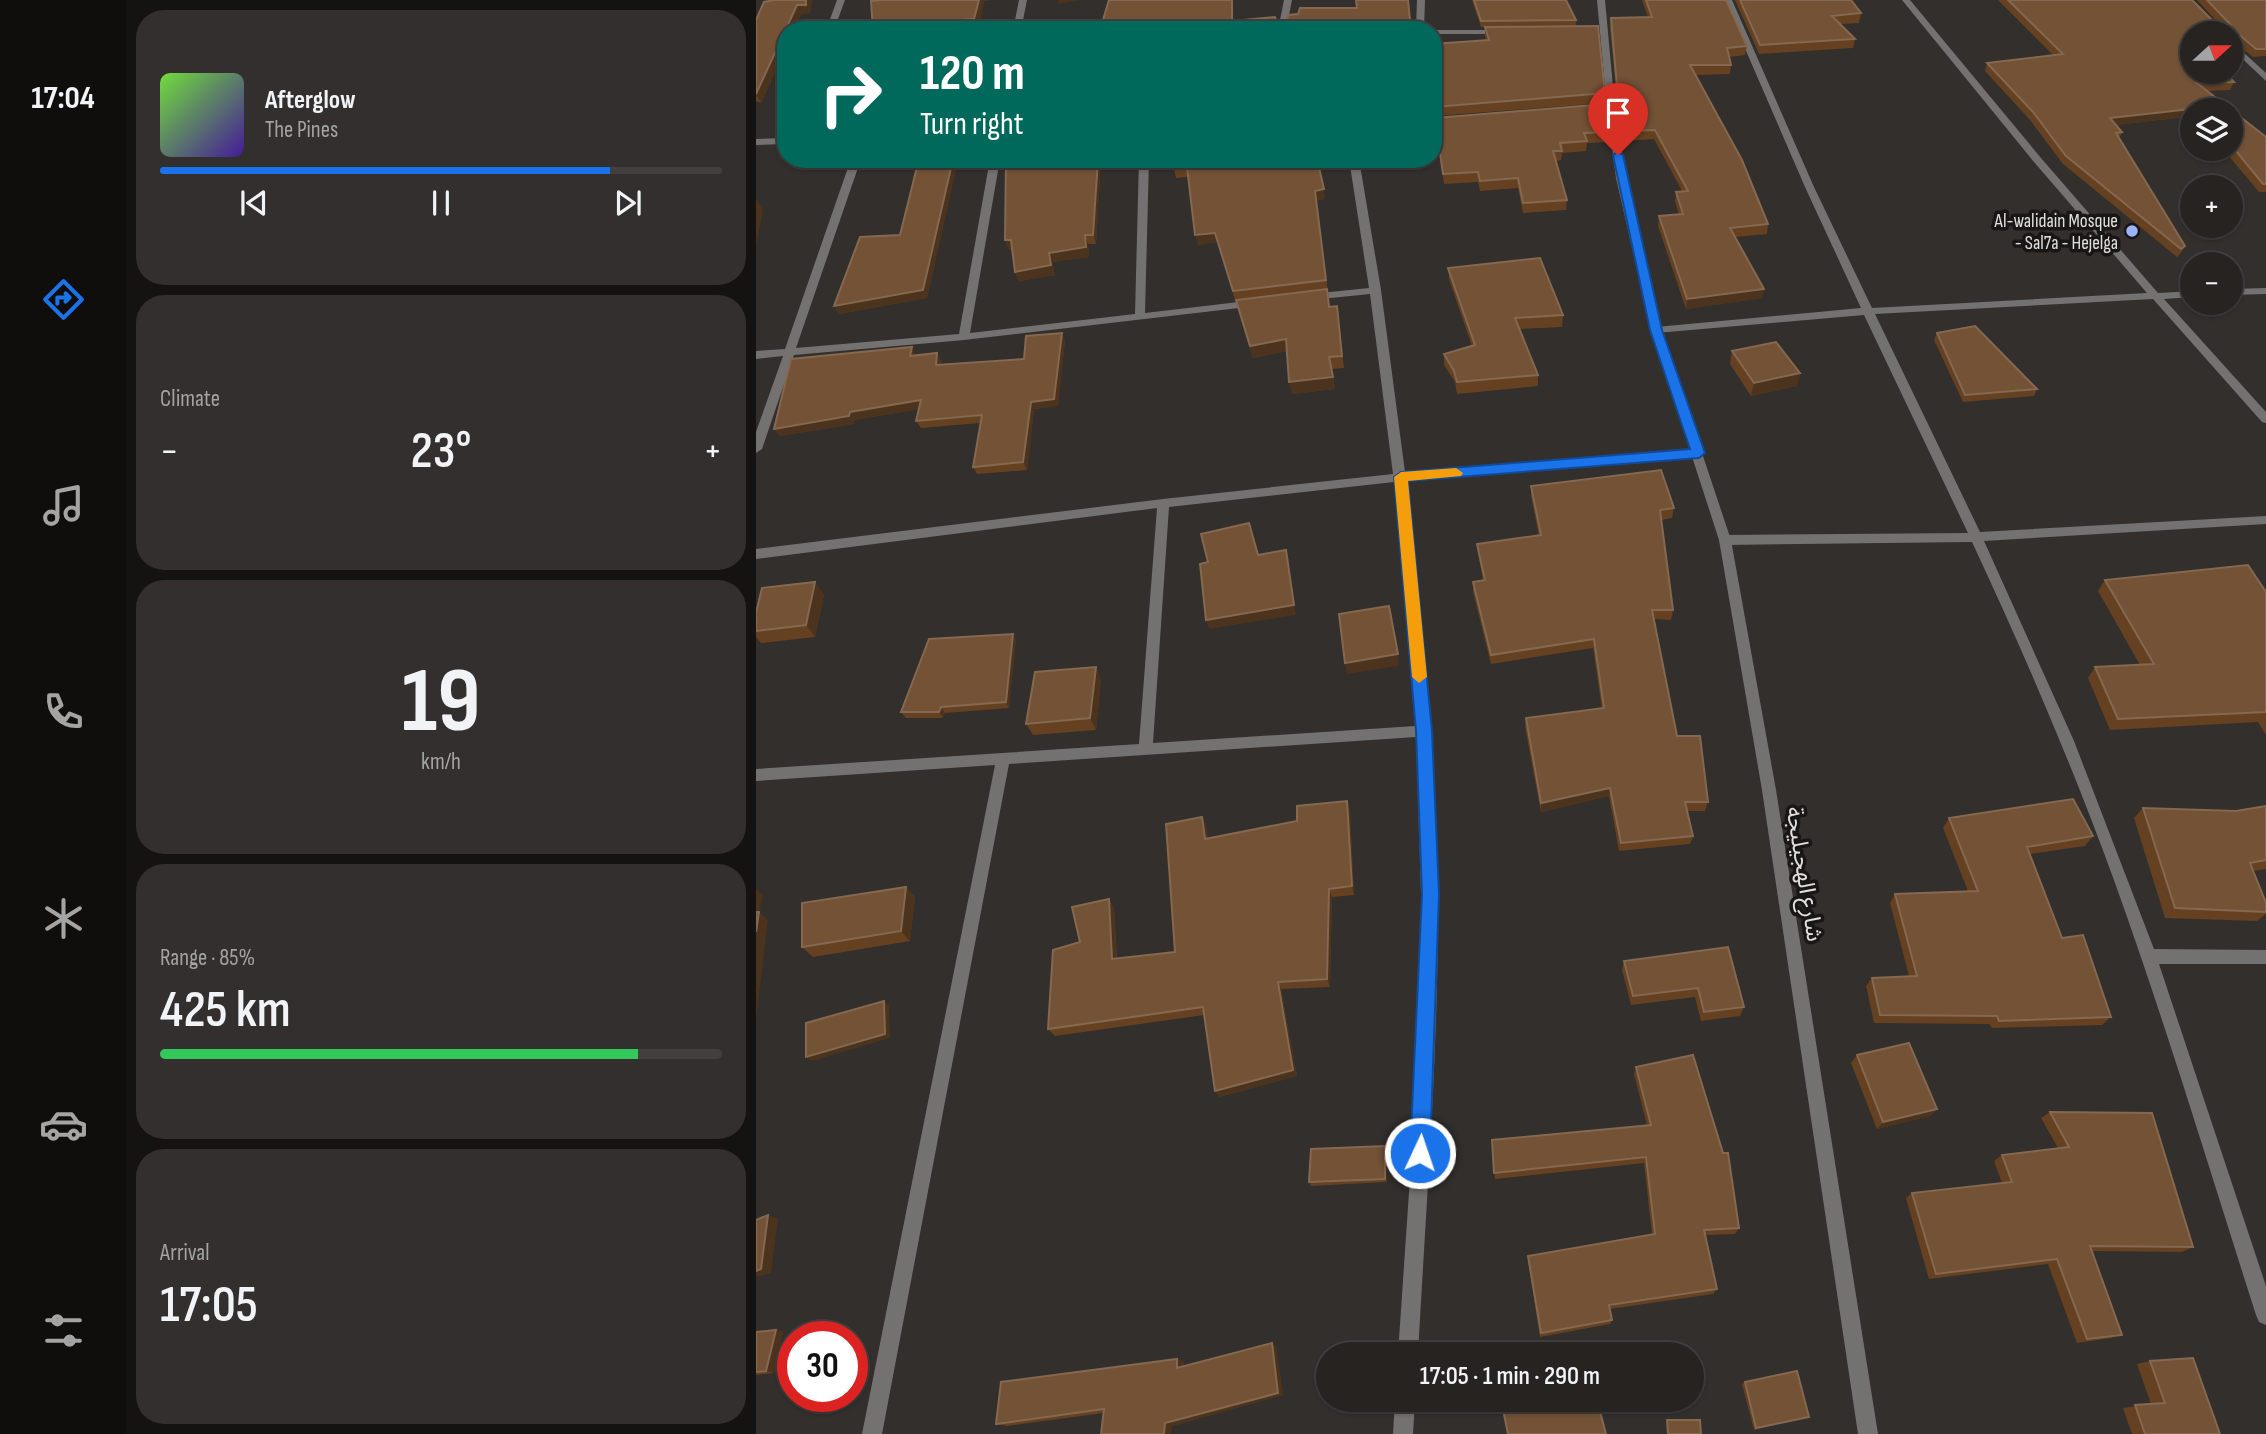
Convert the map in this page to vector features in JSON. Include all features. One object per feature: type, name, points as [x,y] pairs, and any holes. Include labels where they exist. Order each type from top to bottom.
[{"type":"street","points":[[833,21],[841,0]]},
{"type":"street","points":[[1019,21],[1023,0]]},
{"type":"street","points":[[1284,21],[1288,0]]},
{"type":"street","points":[[1420,21],[1421,0]]},
{"type":"street","name":"شارع الهجيليجة","points":[[1601,0],[1611,108],[1621,178],[1656,330],[1699,453],[1725,540],[1769,790],[1868,1434]]},
{"type":"street","points":[[1728,0],[1769,102],[1975,537],[2068,743],[2148,956],[2266,1315]]},
{"type":"street","points":[[1906,0],[1991,108],[2266,419]]},
{"type":"street","points":[[1591,31],[1605,31]]},
{"type":"street","points":[[1442,32],[1512,32]]},
{"type":"street","points":[[2244,56],[2266,78]]},
{"type":"street","points":[[1598,110],[1611,108]]},
{"type":"street","points":[[756,142],[777,141]]},
{"type":"street","points":[[756,449],[853,168]]},
{"type":"street","points":[[964,337],[993,168]]},
{"type":"street","points":[[1140,316],[1144,168]]},
{"type":"street","points":[[1356,168],[1376,290],[1401,477],[1424,731],[1430,894],[1422,1127],[1409,1342]]},
{"type":"street","points":[[1293,299],[1376,290]]},
{"type":"street","points":[[2243,292],[2266,291]]},
{"type":"street","points":[[1656,330],[1868,311],[2180,294]]},
{"type":"street","points":[[756,355],[964,337],[1265,302]]},
{"type":"street","points":[[756,554],[1163,503],[1401,477],[1699,453]]},
{"type":"street","points":[[1146,748],[1163,503]]},
{"type":"street","points":[[1725,540],[1975,537],[2266,520]]},
{"type":"street","points":[[756,775],[1424,731]]},
{"type":"street","points":[[872,1434],[1003,760]]},
{"type":"street","points":[[2148,956],[2266,957]]},
{"type":"street","points":[[1403,1434],[1404,1412]]},
{"type":"building","points":[[806,0],[806,5],[797,5],[790,21],[777,21],[777,48],[756,94],[756,20],[764,2]]},
{"type":"building","points":[[979,0],[974,19],[943,21],[872,21],[871,1]]},
{"type":"building","points":[[1109,0],[1232,0],[1232,21],[1103,21]]},
{"type":"building","points":[[1356,0],[1408,0],[1410,21],[1286,21],[1288,15],[1298,14],[1300,8],[1357,8]]},
{"type":"building","points":[[1474,0],[1566,0],[1576,20],[1481,21]]},
{"type":"building","points":[[1646,0],[1726,0],[1747,46],[1727,48],[1731,65],[1690,65],[1742,160],[1768,224],[1730,228],[1764,289],[1687,299],[1659,216],[1683,214],[1676,192],[1688,191],[1655,130],[1624,131],[1618,98],[1611,18],[1652,17]]},
{"type":"building","points":[[1740,0],[1851,0],[1861,13],[1832,16],[1855,39],[1760,45]]},
{"type":"building","points":[[2008,0],[2192,0],[2213,21],[2180,21],[2180,84],[2198,84],[2216,98],[2180,98],[2180,110],[2110,118],[2122,132],[2116,133],[2185,246],[2181,249],[2066,156],[2033,112],[1987,63],[2063,54]]},
{"type":"building","points":[[2207,0],[2266,0],[2266,49],[2256,49],[2244,39],[2244,21],[2227,21]]},
{"type":"building","points":[[1275,17],[1276,21],[1232,21]]},
{"type":"building","points":[[1598,26],[1605,93],[1442,106],[1442,43],[1489,40],[1485,27]]},
{"type":"building","points":[[1606,104],[1609,132],[1584,133],[1587,141],[1560,143],[1562,151],[1553,151],[1567,200],[1523,203],[1518,178],[1480,181],[1478,172],[1443,174],[1442,117]]},
{"type":"building","points":[[2243,119],[2266,137],[2266,184],[2263,184],[2243,160]]},
{"type":"building","points":[[917,168],[951,168],[923,290],[834,306],[860,237],[900,235]]},
{"type":"building","points":[[1006,168],[1097,168],[1093,235],[1085,235],[1086,247],[1049,253],[1051,265],[1015,272],[1011,240],[1005,240]]},
{"type":"building","points":[[1187,168],[1319,168],[1324,189],[1315,191],[1326,280],[1233,291],[1215,233],[1195,235]]},
{"type":"building","points":[[1540,258],[1563,315],[1515,318],[1538,375],[1457,382],[1444,354],[1475,345],[1448,268]]},
{"type":"building","points":[[1327,289],[1329,307],[1337,306],[1342,356],[1329,357],[1333,377],[1289,382],[1286,339],[1250,346],[1236,300]]},
{"type":"building","points":[[1975,326],[2037,389],[1965,395],[1937,333]]},
{"type":"building","points":[[1062,333],[1054,399],[1031,402],[1023,462],[973,467],[982,415],[916,421],[921,400],[774,429],[791,359],[912,347],[910,356],[937,353],[936,365],[1024,359],[1026,336]]},
{"type":"building","points":[[1776,342],[1800,373],[1754,383],[1732,351]]},
{"type":"building","points":[[1661,470],[1674,508],[1660,510],[1673,610],[1652,610],[1677,736],[1700,736],[1708,802],[1685,802],[1693,836],[1621,843],[1610,788],[1541,803],[1526,718],[1604,708],[1594,639],[1491,655],[1473,582],[1485,580],[1477,544],[1541,535],[1531,486]]},
{"type":"building","points":[[1249,523],[1258,555],[1286,550],[1294,605],[1206,620],[1200,564],[1208,562],[1201,534]]},
{"type":"building","points":[[2248,565],[2266,592],[2266,712],[2118,719],[2095,667],[2154,664],[2105,580]]},
{"type":"building","points":[[815,582],[806,625],[756,631],[756,613],[762,588]]},
{"type":"building","points":[[1389,606],[1398,654],[1345,663],[1339,614]]},
{"type":"building","points":[[1013,634],[1006,702],[941,707],[939,712],[901,712],[929,639]]},
{"type":"building","points":[[1096,667],[1090,718],[1026,724],[1035,672]]},
{"type":"building","points":[[2073,799],[2093,836],[2027,847],[2062,938],[2083,935],[2111,1017],[1999,1021],[1997,1016],[1880,1015],[1872,978],[1917,976],[1895,894],[1978,891],[1949,818]]},
{"type":"building","points":[[1347,801],[1352,886],[1329,889],[1327,979],[1278,982],[1293,1070],[1215,1091],[1203,1007],[1048,1029],[1053,950],[1080,942],[1072,907],[1109,899],[1112,959],[1175,952],[1166,824],[1202,817],[1205,839],[1297,821],[1297,806]]},
{"type":"building","points":[[2266,806],[2266,860],[2250,863],[2266,903],[2266,912],[2175,908],[2143,808],[2236,811]]},
{"type":"building","points":[[906,887],[901,931],[802,947],[802,903]]},
{"type":"building","points":[[1728,947],[1744,1007],[1704,1012],[1698,988],[1633,996],[1624,961]]},
{"type":"building","points":[[884,1001],[885,1034],[806,1057],[806,1023]]},
{"type":"building","points":[[1909,1043],[1937,1109],[1883,1122],[1857,1055]]},
{"type":"building","points":[[1693,1055],[1723,1153],[1728,1153],[1739,1228],[1704,1230],[1717,1289],[1609,1305],[1612,1320],[1541,1333],[1528,1256],[1655,1234],[1646,1157],[1494,1173],[1492,1140],[1651,1125],[1636,1067]]},
{"type":"building","points":[[2050,1112],[2152,1113],[2193,1247],[2090,1246],[2122,1335],[2087,1339],[2057,1259],[1936,1274],[1912,1193],[2012,1182],[2002,1155],[2069,1147]]},
{"type":"building","points":[[1385,1146],[1385,1179],[1309,1182],[1311,1149]]},
{"type":"building","points":[[768,1215],[761,1269],[756,1271],[756,1220]]},
{"type":"building","points":[[776,1330],[766,1371],[756,1372],[756,1332]]},
{"type":"building","points":[[1272,1343],[1278,1393],[1165,1423],[1164,1434],[1101,1434],[1104,1409],[996,1424],[1001,1382],[1177,1359],[1177,1368]]},
{"type":"building","points":[[2193,1358],[2220,1434],[2145,1434],[2135,1405],[2165,1403],[2150,1361]]},
{"type":"building","points":[[1797,1371],[1809,1417],[1756,1428],[1745,1382]]},
{"type":"building","points":[[1503,1412],[1600,1412],[1606,1434],[1508,1434]]},
{"type":"building","points":[[1667,1420],[1700,1420],[1701,1434],[1668,1434]]},
{"type":"slow traffic","points":[[1419,677],[1401,477],[1456,473]]},
{"type":"place","name":"Al-walidain Mosque - Sal7a - Hejelga","points":[[2132,231]]},
{"type":"route","points":[[1420,1153],[1430,894],[1424,731],[1401,477],[1699,453],[1656,330],[1618,155]]}]
